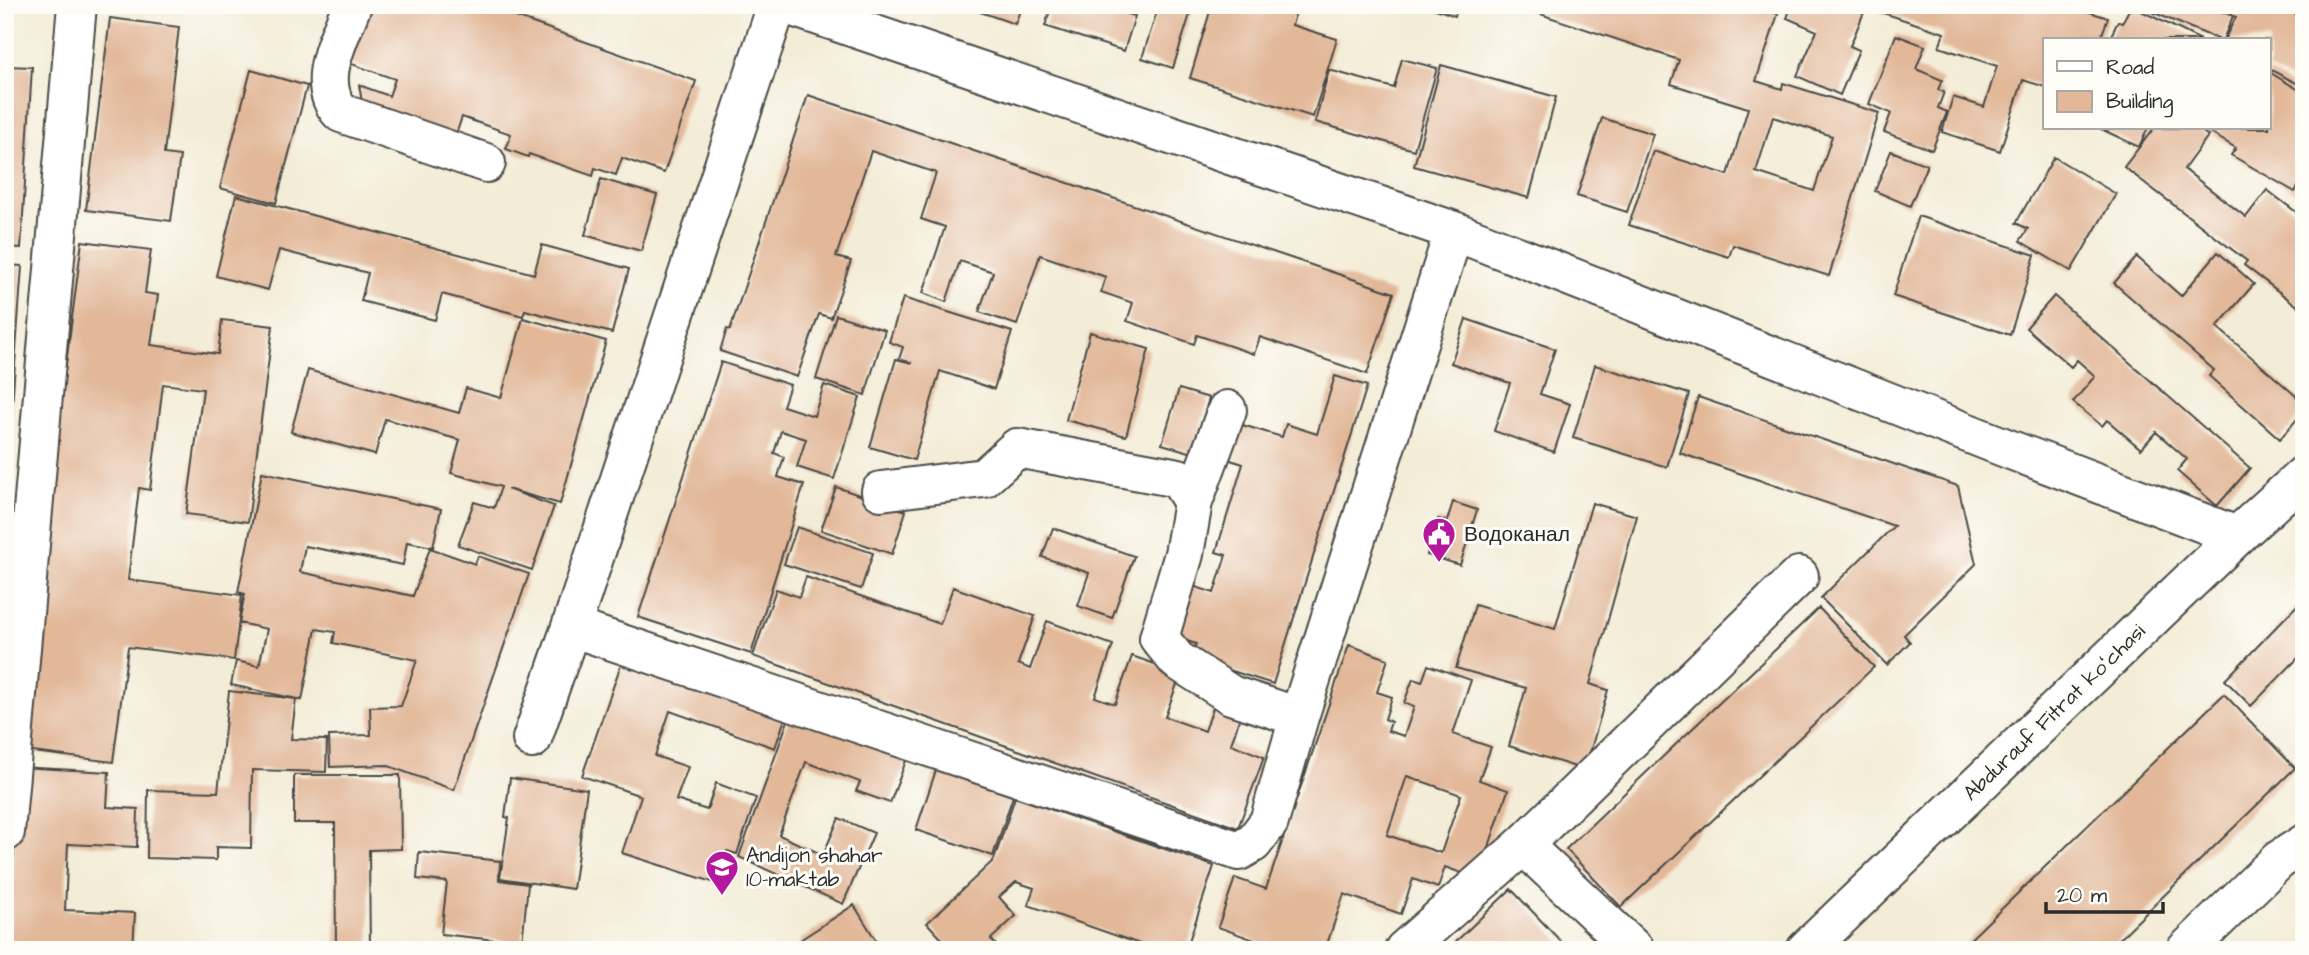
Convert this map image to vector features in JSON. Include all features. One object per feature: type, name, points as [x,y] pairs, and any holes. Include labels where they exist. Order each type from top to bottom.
[{"type":"street","points":[[5,832],[76,5]]},
{"type":"street","points":[[352,5],[333,55],[328,77],[328,92],[333,104],[341,113],[486,163]]},
{"type":"street","points":[[532,739],[776,5]]},
{"type":"street","points":[[787,5],[1454,231],[2237,536]]},
{"type":"street","points":[[571,627],[1239,850],[1253,843],[1269,822],[1299,717],[1454,231]]},
{"type":"street","points":[[1227,411],[1193,502],[1184,554],[1159,638],[1177,660],[1231,695],[1299,717]]},
{"type":"street","points":[[881,491],[984,478],[1017,448],[1178,478],[1193,502]]},
{"type":"street","name":"Abdurauf Fitrat koʻchasi","points":[[1806,950],[2237,536],[2304,475]]},
{"type":"street","points":[[1404,950],[1524,845],[1799,576]]},
{"type":"street","points":[[1524,845],[1635,950]]},
{"type":"street","points":[[2186,950],[2279,860],[2304,845]]},
{"type":"building","points":[[359,5],[482,5],[696,81],[664,173],[622,158],[616,175],[595,168],[593,176],[506,149],[511,134],[462,117],[454,140],[364,113],[359,85],[389,96],[395,79],[340,60]]},
{"type":"building","points":[[960,5],[1022,5],[1015,24]]},
{"type":"building","points":[[1052,5],[1123,5],[1121,12],[1135,16],[1124,51],[1045,26]]},
{"type":"building","points":[[1159,5],[1193,5],[1173,68],[1142,58]]},
{"type":"building","points":[[1212,5],[1228,8],[1229,5],[1298,5],[1292,25],[1337,39],[1313,117],[1190,78]]},
{"type":"building","points":[[1425,5],[1459,5],[1455,16]]},
{"type":"building","points":[[1513,5],[1761,5],[1760,8],[1778,14],[1756,81],[1782,89],[1783,83],[1879,113],[1829,276],[1733,245],[1729,257],[1629,225],[1653,151],[1728,175],[1748,108],[1671,84],[1679,60]],"holes":[[[1773,117],[1832,136],[1814,191],[1756,172]]]},
{"type":"building","points":[[1792,5],[1867,5],[1850,46],[1859,50],[1840,95],[1797,76],[1817,31],[1787,18]]},
{"type":"building","points":[[1876,5],[2068,5],[2108,18],[2101,38],[2043,38],[2043,86],[2023,80],[2000,151],[1942,132],[1953,97],[1984,107],[1997,66],[1939,47],[1944,33],[1874,10]]},
{"type":"building","points":[[2135,5],[2205,5],[2233,16],[2224,38],[2215,38]]},
{"type":"building","points":[[2236,5],[2278,5],[2304,18],[2304,87],[2270,70],[2270,38],[2225,38],[2236,17],[2231,15]]},
{"type":"building","points":[[2131,6],[2197,38],[2110,38],[2118,21],[2122,23]]},
{"type":"building","points":[[110,18],[179,27],[164,154],[180,156],[171,221],[86,210]]},
{"type":"building","points":[[1896,35],[1925,46],[1916,69],[1942,80],[1938,90],[1944,92],[1938,108],[1947,112],[1932,150],[1884,132],[1891,113],[1869,104]]},
{"type":"building","points":[[1402,59],[1437,68],[1414,150],[1315,122],[1329,70],[1394,88]]},
{"type":"building","points":[[1441,65],[1556,97],[1529,198],[1414,166]]},
{"type":"building","points":[[5,66],[32,67],[21,248],[5,247]]},
{"type":"building","points":[[251,70],[307,86],[276,203],[220,188]]},
{"type":"building","points":[[2270,73],[2304,93],[2304,177],[2295,192],[2231,155],[2236,148],[2205,130],[2270,130]]},
{"type":"building","points":[[808,95],[1394,293],[1367,374],[1260,337],[1254,354],[1197,335],[1194,344],[1127,321],[1133,303],[1101,292],[1106,277],[1040,255],[1017,325],[979,312],[993,272],[960,261],[946,302],[923,293],[945,227],[921,219],[936,173],[871,151],[836,257],[851,261],[831,318],[819,314],[797,377],[720,351],[727,329],[730,330]]},
{"type":"building","points":[[1602,118],[1653,134],[1627,212],[1577,196]]},
{"type":"building","points":[[2103,130],[2147,130],[2139,147]]},
{"type":"building","points":[[2152,130],[2200,130],[2208,136],[2184,169],[2246,217],[2267,190],[2304,218],[2304,311],[2244,265],[2247,261],[2124,167]]},
{"type":"building","points":[[1891,151],[1927,165],[1910,206],[1875,191]]},
{"type":"building","points":[[2054,157],[2116,194],[2071,271],[2020,241],[2028,229],[2016,223]]},
{"type":"building","points":[[601,179],[657,195],[641,251],[585,235]]},
{"type":"building","points":[[236,195],[534,274],[542,245],[629,269],[612,333],[525,310],[523,316],[442,294],[435,320],[361,301],[368,273],[279,250],[268,290],[216,276]]},
{"type":"building","points":[[1918,216],[2035,255],[2010,335],[1893,296]]},
{"type":"building","points":[[82,241],[151,250],[145,293],[158,295],[151,345],[218,354],[222,320],[273,326],[248,522],[186,514],[203,389],[163,384],[150,490],[139,488],[128,580],[242,595],[234,660],[128,647],[113,762],[16,750]]},
{"type":"building","points":[[2218,252],[2254,284],[2217,327],[2304,403],[2304,411],[2280,439],[2209,376],[2214,370],[2114,283],[2137,257],[2181,296]]},
{"type":"building","points":[[5,265],[22,266],[7,476],[5,476]]},
{"type":"building","points":[[2054,296],[2250,468],[2217,506],[2177,471],[2187,459],[2156,432],[2141,449],[2107,420],[2102,426],[2073,402],[2095,376],[2077,360],[2071,367],[2026,328]]},
{"type":"building","points":[[903,298],[1012,332],[994,389],[940,371],[914,460],[870,447],[896,359],[912,363],[899,359],[903,347],[889,342]]},
{"type":"building","points":[[836,315],[885,330],[865,395],[816,379]]},
{"type":"building","points":[[523,318],[606,341],[560,504],[507,489],[554,506],[532,570],[458,545],[474,502],[494,508],[501,487],[451,473],[460,440],[385,419],[375,455],[291,432],[308,370],[459,413],[466,388],[501,398]]},
{"type":"building","points":[[1466,319],[1555,349],[1540,394],[1570,404],[1554,452],[1494,431],[1510,383],[1451,363]]},
{"type":"building","points":[[1090,332],[1149,349],[1126,436],[1066,420]]},
{"type":"building","points":[[721,362],[790,385],[783,406],[814,416],[824,385],[860,397],[834,479],[797,467],[806,439],[781,431],[774,453],[784,457],[778,477],[804,485],[751,654],[638,617]]},
{"type":"building","points":[[1595,365],[1689,394],[1667,467],[1573,438]]},
{"type":"building","points":[[1335,376],[1367,386],[1273,684],[1191,658],[1196,644],[1165,634],[1181,582],[1214,593],[1226,555],[1216,552],[1243,464],[1218,456],[1229,421],[1282,437],[1286,424],[1317,434]]},
{"type":"building","points":[[1179,389],[1209,398],[1193,453],[1162,444]]},
{"type":"building","points":[[1698,397],[1958,486],[1976,564],[1904,635],[1910,642],[1887,665],[1821,598],[1894,526],[1680,453]]},
{"type":"building","points":[[262,472],[441,509],[433,547],[407,542],[403,565],[305,546],[300,572],[413,596],[430,548],[475,564],[478,556],[529,574],[454,790],[386,765],[330,767],[329,736],[371,735],[370,707],[401,706],[417,660],[333,643],[335,632],[316,629],[302,700],[231,685],[236,661],[259,666],[267,629],[239,623],[245,594],[238,592]]},
{"type":"building","points":[[836,487],[906,511],[892,554],[821,530]]},
{"type":"building","points":[[1453,502],[1477,510],[1460,565],[1427,555],[1438,519],[1447,521]]},
{"type":"building","points":[[1592,503],[1637,516],[1590,684],[1608,690],[1585,770],[1509,746],[1526,688],[1456,668],[1475,605],[1555,629]]},
{"type":"building","points":[[797,527],[873,553],[861,589],[784,564]]},
{"type":"building","points":[[1053,528],[1134,556],[1112,618],[1078,606],[1089,573],[1042,557]]},
{"type":"building","points":[[806,577],[940,624],[953,587],[1035,616],[1018,664],[1030,669],[1047,621],[1113,645],[1095,697],[1115,704],[1132,656],[1181,673],[1165,717],[1205,731],[1217,696],[1244,706],[1231,744],[1264,757],[1238,828],[753,656],[776,589],[799,597]]},
{"type":"building","points":[[2304,598],[2304,652],[2251,706],[2225,680]]},
{"type":"building","points":[[1819,608],[1874,667],[1621,907],[1566,849]]},
{"type":"building","points":[[1349,645],[1388,659],[1377,692],[1392,697],[1385,719],[1391,722],[1388,731],[1404,736],[1414,707],[1404,703],[1413,679],[1422,682],[1428,665],[1471,680],[1453,734],[1491,747],[1479,780],[1508,790],[1478,879],[1445,867],[1438,888],[1413,879],[1401,914],[1344,894],[1325,950],[1282,950],[1218,927],[1235,878],[1266,889]],"holes":[[[1407,776],[1461,795],[1441,853],[1387,835]]]},
{"type":"building","points":[[625,653],[788,710],[775,748],[670,711],[655,756],[688,767],[676,800],[707,810],[716,783],[756,798],[737,854],[727,851],[716,883],[622,853],[641,796],[582,776]]},
{"type":"building","points":[[229,691],[296,699],[291,739],[327,740],[326,772],[252,770],[251,848],[216,847],[216,860],[147,858],[148,790],[218,792]]},
{"type":"building","points":[[2224,694],[2295,768],[2108,950],[1959,950]]},
{"type":"building","points":[[790,715],[907,758],[890,803],[856,791],[860,782],[806,762],[779,835],[823,855],[839,818],[874,833],[843,904],[739,857]]},
{"type":"building","points":[[18,767],[109,772],[107,807],[138,809],[137,847],[68,844],[65,910],[135,913],[133,950],[90,950],[90,946],[49,944],[48,950],[9,950]]},
{"type":"building","points":[[936,770],[1013,796],[993,856],[916,830]]},
{"type":"building","points":[[294,775],[400,775],[401,849],[369,850],[370,950],[336,950],[335,823],[294,823]]},
{"type":"building","points":[[510,778],[587,789],[573,889],[500,878],[509,818],[505,817]]},
{"type":"building","points":[[1015,797],[1214,866],[1186,950],[1157,950],[1028,905],[1034,888],[1016,882],[999,897],[1016,916],[991,939],[1000,950],[952,950],[927,923],[994,860]]},
{"type":"building","points":[[419,852],[500,861],[499,880],[528,884],[522,943],[441,934],[447,882],[417,879]]},
{"type":"building","points":[[1511,889],[1569,950],[1447,950]]},
{"type":"building","points":[[854,905],[882,950],[806,950],[800,940]]},
{"type":"place","name":"Водоканал","points":[[1439,564]]},
{"type":"place","name":"Andijon shahar 10-maktab","points":[[722,897]]}]
